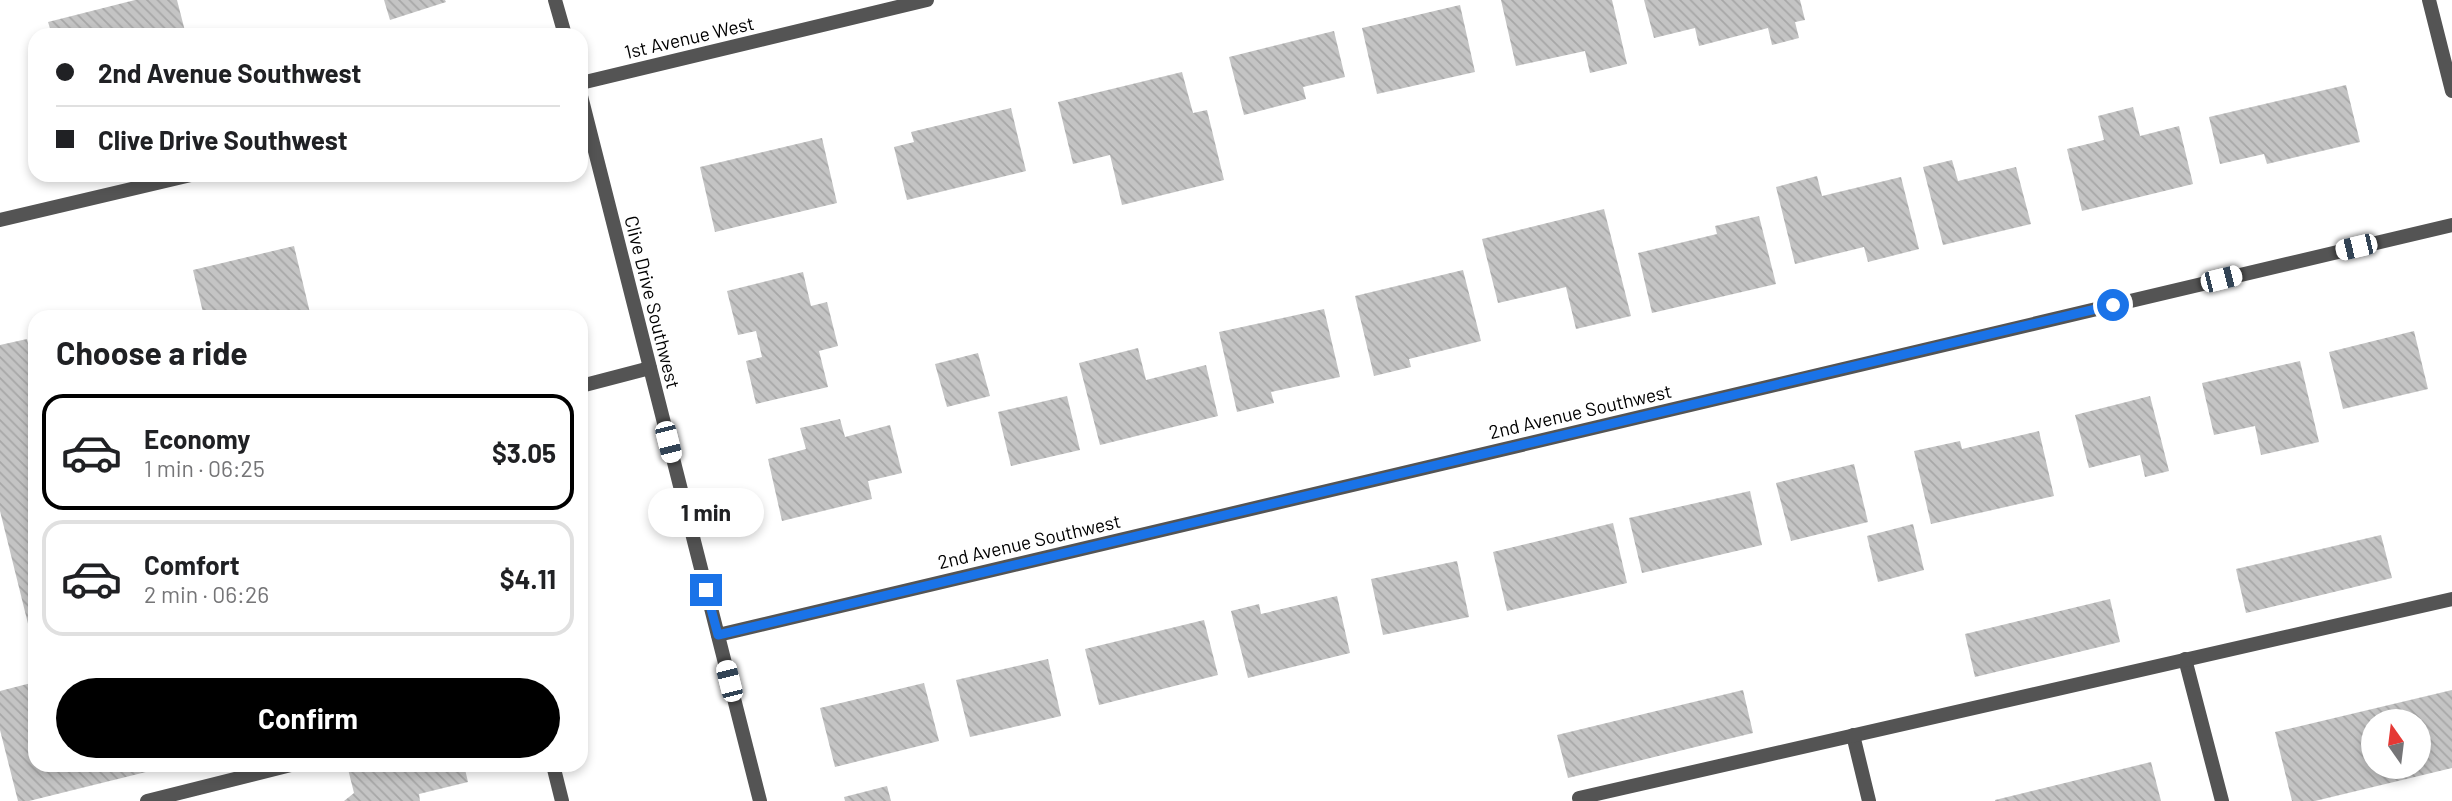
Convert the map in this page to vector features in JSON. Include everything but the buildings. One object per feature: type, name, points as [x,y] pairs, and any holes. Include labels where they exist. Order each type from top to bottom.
[{"type":"street","points":[[555,0],[563,28]]},
{"type":"street","name":"1st Avenue West","points":[[588,81],[928,0]]},
{"type":"street","points":[[2429,0],[2452,90]]},
{"type":"street","name":"Clive Drive Southwest","points":[[588,124],[760,801]]},
{"type":"street","points":[[0,220],[161,182]]},
{"type":"street","name":"2nd Avenue Southwest","points":[[718,635],[2452,225]]},
{"type":"street","points":[[588,384],[650,368]]},
{"type":"street","points":[[1579,798],[2452,599]]},
{"type":"street","points":[[2185,659],[2222,801]]},
{"type":"street","points":[[1853,735],[1869,801]]},
{"type":"street","points":[[146,801],[263,772]]},
{"type":"street","points":[[555,772],[562,801]]},
{"type":"route","points":[[706,590],[718,635],[2113,305]]}]
